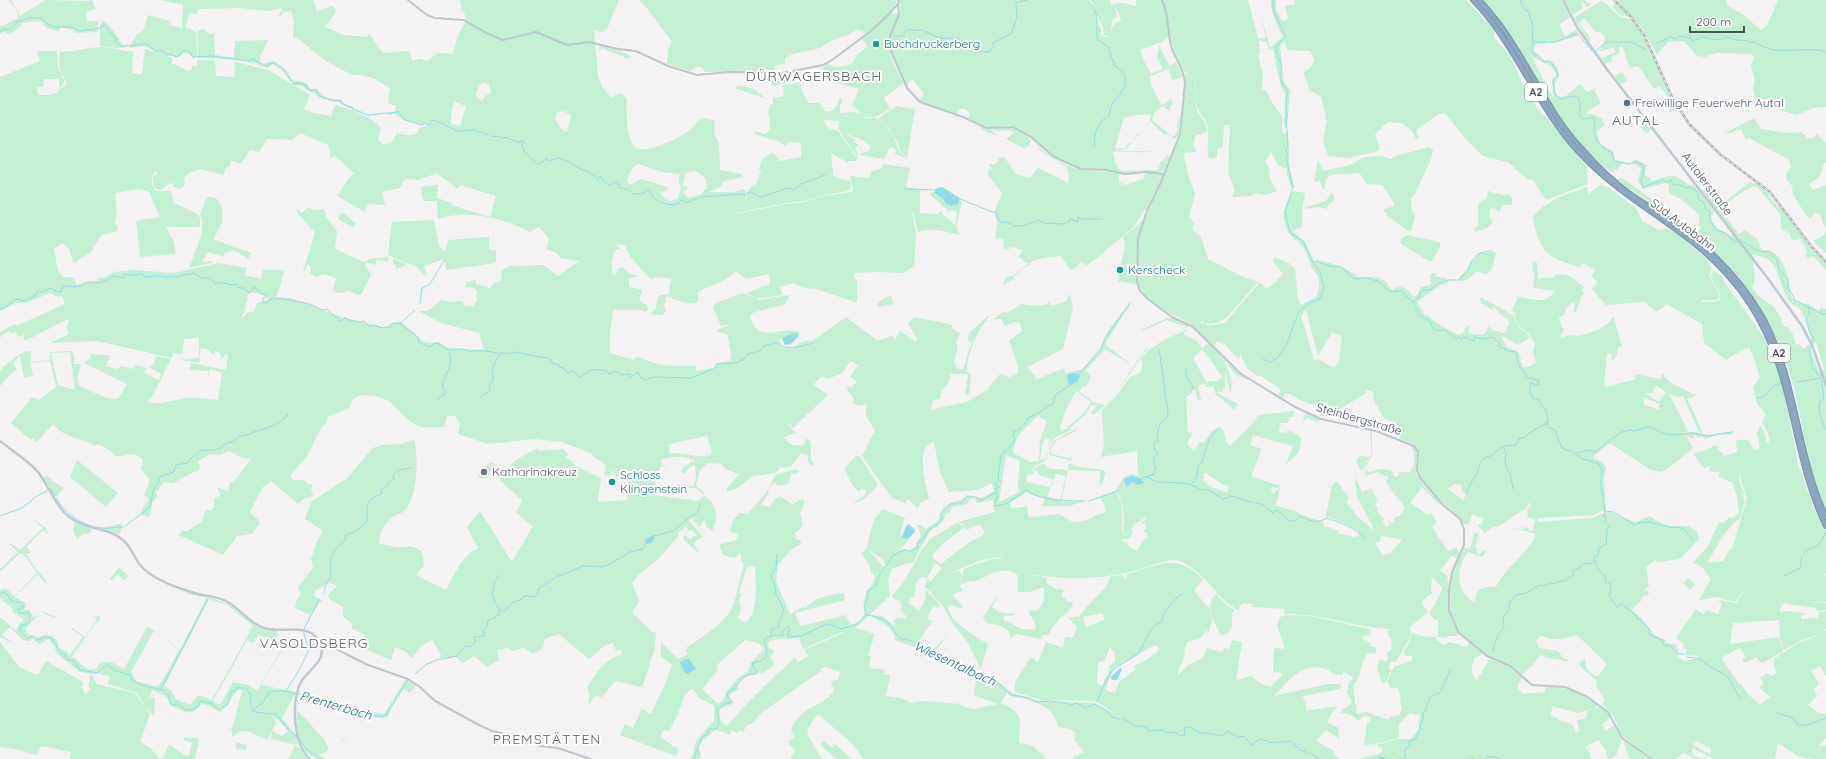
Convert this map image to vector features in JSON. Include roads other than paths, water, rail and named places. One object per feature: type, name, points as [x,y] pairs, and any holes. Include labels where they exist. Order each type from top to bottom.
[{"type":"highway","name":"Süd Autobahn","points":[[1473,0],[1492,22],[1510,47],[1556,123],[1576,149],[1608,177]]},
{"type":"highway","name":"Süd Autobahn","points":[[1479,0],[1496,19],[1514,45],[1543,96],[1564,128],[1579,146],[1615,184],[1684,235],[1704,252],[1731,279],[1749,304],[1768,336],[1780,366],[1805,471],[1824,515],[1826,526]]},
{"type":"main road","name":"Autalerstraße","points":[[1563,0],[1577,27],[1606,68],[1776,288],[1802,326],[1812,345],[1826,385]]},
{"type":"main road","points":[[0,441],[35,468],[61,509],[74,521],[114,534],[122,539],[129,546],[142,568],[154,576],[190,592],[225,601],[252,622],[266,628],[276,630],[304,631],[313,635],[319,642],[322,650],[320,658],[304,677],[297,694],[297,735],[303,752],[310,759]]},
{"type":"street","points":[[408,0],[427,15],[435,18],[464,20],[486,33],[503,40],[536,32],[567,45],[589,42],[618,49],[636,51],[668,66],[696,75],[728,72],[784,73],[823,65],[834,60],[869,33],[898,4]]},
{"type":"street","points":[[899,0],[899,15],[890,36],[890,49],[906,88],[920,102],[966,118],[985,127],[993,129],[1008,126],[1013,127],[1029,136],[1054,157],[1081,169],[1108,170],[1125,174],[1146,172],[1164,174]]},
{"type":"street","name":"Steinbergstraße","points":[[1162,0],[1166,9],[1171,47],[1182,72],[1184,84],[1181,129],[1164,174],[1147,211],[1138,238],[1137,282],[1143,294],[1172,317],[1193,327],[1241,374],[1295,407],[1321,419],[1376,431],[1414,446],[1418,452],[1417,470],[1421,480],[1443,505],[1460,520],[1464,529],[1464,545],[1452,572],[1449,589],[1450,612],[1458,632],[1487,656],[1510,666],[1532,685],[1565,687],[1586,696],[1608,712],[1625,741],[1653,759]]},
{"type":"street","points":[[893,10],[899,15]]},
{"type":"street","points":[[319,642],[322,642],[360,661],[408,679],[420,687],[435,701],[492,731],[522,738],[540,746],[558,748],[590,759]]},
{"type":"water","points":[[942,187],[960,198],[958,204],[951,206],[946,204],[943,199],[934,192],[937,188]]},
{"type":"water","points":[[791,333],[797,333],[799,336],[791,344],[785,345],[783,342],[785,341],[783,341],[782,338]]},
{"type":"water","points":[[1075,373],[1080,375],[1078,381],[1069,386],[1067,376]]},
{"type":"water","points":[[1132,475],[1141,479],[1144,483],[1138,485],[1132,482],[1126,486],[1124,479]]},
{"type":"water","points":[[909,524],[915,532],[907,540],[902,537],[906,526]]},
{"type":"water","points":[[653,535],[655,537],[652,543],[646,544],[645,540]]},
{"type":"water","points":[[689,659],[696,669],[687,674],[685,673],[680,662]]},
{"type":"water","points":[[1120,668],[1122,669],[1117,680],[1112,680],[1111,677]]},
{"type":"waterway","points":[[1018,2],[1027,0]]},
{"type":"waterway","points":[[1087,0],[1096,13],[1097,39],[1108,47],[1115,66],[1122,71],[1125,76],[1125,86],[1120,95],[1113,102],[1108,117],[1101,122],[1096,130],[1094,147]]},
{"type":"waterway","points":[[1263,359],[1270,362],[1277,358],[1286,346],[1299,311],[1311,302],[1319,300],[1324,288],[1320,272],[1314,264],[1303,241],[1290,233],[1285,212],[1293,187],[1286,158],[1288,156],[1286,150],[1288,145],[1286,119],[1286,101],[1288,91],[1281,80],[1281,64],[1276,50],[1278,44],[1286,37],[1273,10],[1273,0]]},
{"type":"waterway","points":[[1520,0],[1525,10],[1528,11],[1532,22],[1533,45],[1531,48],[1533,54],[1538,55],[1545,62],[1549,61],[1556,69],[1558,76],[1553,79],[1554,94],[1561,99],[1574,96],[1577,97],[1580,103],[1580,116],[1584,119],[1594,117],[1596,138],[1600,145],[1611,152],[1615,161],[1629,164],[1635,162],[1642,164],[1644,170],[1641,181],[1643,187],[1662,180],[1668,182],[1671,180],[1673,185],[1682,185],[1685,188],[1689,187],[1697,191],[1699,200],[1703,202],[1706,209],[1710,212],[1710,221],[1716,230],[1723,232],[1735,242],[1742,241],[1755,249],[1765,252],[1769,251],[1777,260],[1779,269],[1788,279],[1788,288],[1794,297],[1793,299],[1822,314],[1826,314]]},
{"type":"waterway","points":[[924,31],[940,38],[960,39],[972,50],[978,52],[989,52],[993,48],[993,43],[1012,33],[1017,17],[1017,2]]},
{"type":"waterway","points":[[0,32],[2,29],[11,28],[17,22],[29,18],[41,18],[49,25],[55,27],[71,27],[79,31],[101,28],[104,24],[116,38],[116,42],[122,47],[127,45],[144,44],[151,47],[154,51],[164,51],[167,55],[171,54],[176,57],[180,55],[182,51],[189,51],[193,57],[211,56],[250,61],[252,59],[266,66],[270,63],[274,63],[281,67],[294,84],[300,83],[306,85],[307,89],[311,91],[315,89],[319,96],[333,101],[341,100],[340,102],[350,107],[352,106],[352,109],[368,115],[398,112],[405,120],[422,125],[425,123],[427,125],[431,124],[431,121],[435,120],[457,131],[477,130],[478,133],[480,131],[484,134],[488,134]]},
{"type":"waterway","points":[[894,36],[902,36],[907,30],[922,30]]},
{"type":"waterway","points":[[1533,42],[1555,42],[1576,34],[1579,35],[1592,51]]},
{"type":"waterway","points":[[1656,43],[1667,39],[1669,36],[1675,39],[1680,36],[1691,38],[1692,41],[1703,37],[1718,40],[1728,37],[1736,40],[1751,42],[1774,50],[1814,50],[1826,52]]},
{"type":"waterway","points":[[1596,51],[1606,42],[1631,42],[1645,49]]},
{"type":"waterway","points":[[491,136],[508,138],[517,142],[525,142],[522,145],[524,151],[537,164],[541,163],[547,158],[548,161],[558,158],[570,162],[580,169],[588,171],[597,179],[601,176],[603,181],[611,185],[617,181],[620,188],[628,189],[635,194],[645,193],[645,190],[649,190],[658,200],[670,205],[679,203],[681,200],[686,202],[700,197],[741,194],[745,196],[747,193],[751,192],[760,197],[788,188],[794,190],[801,184],[825,175]]},
{"type":"waterway","points":[[904,187],[905,189],[936,190]]},
{"type":"waterway","points":[[958,198],[992,212],[996,212],[1000,222],[1010,223],[1013,226],[1022,226],[1038,220],[1043,223],[1066,224]]},
{"type":"waterway","points":[[1068,223],[1070,219],[1078,222],[1078,217],[1083,219],[1102,219]]},
{"type":"waterway","points":[[1413,302],[1419,297],[1421,291],[1432,289],[1438,283],[1449,280],[1459,280],[1477,255],[1482,252],[1487,255]]},
{"type":"waterway","points":[[420,303],[422,288],[430,284],[445,259]]},
{"type":"waterway","points":[[1315,261],[1332,267],[1341,267],[1354,279],[1367,278],[1378,281],[1390,292],[1401,291],[1414,303]]},
{"type":"waterway","points":[[0,309],[4,308],[16,299],[23,301],[36,295],[38,291],[41,292],[51,288],[55,291],[61,292],[63,286],[78,287],[86,283],[100,283],[114,276],[124,278],[124,275],[142,274],[144,277],[177,277],[194,273],[202,278],[211,278],[215,284],[218,284],[219,282],[232,285],[237,284],[239,288],[245,288],[250,293],[254,287],[266,295],[266,297],[262,299],[266,304],[273,298],[285,299],[310,304],[322,310],[327,309],[341,321],[345,318],[359,322],[364,321],[370,327],[374,325],[382,328],[391,327]]},
{"type":"waterway","points":[[1078,375],[1101,349],[1105,339],[1130,303]]},
{"type":"waterway","points":[[1415,306],[1421,317],[1429,320],[1434,330],[1445,330],[1456,339],[1459,337],[1461,339],[1465,337],[1474,341],[1474,337],[1483,339],[1493,337],[1500,344],[1498,346],[1509,351],[1516,352],[1518,364],[1526,374],[1526,378],[1539,380],[1538,385],[1530,383],[1530,392],[1534,400],[1538,399],[1546,411],[1548,426]]},
{"type":"waterway","points":[[1809,307],[1809,315],[1806,319],[1809,330],[1814,338],[1809,354],[1812,367],[1821,378],[1824,399],[1820,401],[1819,408],[1820,416],[1826,430]]},
{"type":"waterway","points":[[401,323],[414,311]]},
{"type":"waterway","points":[[391,325],[392,323],[401,324],[419,338],[418,342],[430,347],[433,344],[438,343],[448,350],[461,349],[471,352],[515,352],[548,358],[552,361],[552,364],[558,364],[559,367],[563,368],[567,373],[572,371],[581,377],[590,370],[605,370],[610,374],[615,371],[622,375],[629,374],[631,377],[638,372],[641,378],[646,380],[657,377],[691,378],[713,369]]},
{"type":"waterway","points":[[715,368],[718,364],[736,363],[744,359],[748,354],[760,351],[764,346],[776,343],[785,347],[794,348],[813,343]]},
{"type":"waterway","points":[[1146,477],[1153,475],[1156,468],[1154,465],[1154,457],[1158,453],[1154,448],[1154,442],[1158,441],[1159,427],[1167,417],[1168,413],[1159,349]]},
{"type":"waterway","points":[[438,400],[445,394],[443,383],[450,364],[449,353]]},
{"type":"waterway","points":[[480,398],[490,390],[489,387],[493,380],[492,369],[499,355]]},
{"type":"waterway","points":[[1186,368],[1186,376],[1194,388],[1192,389]]},
{"type":"waterway","points":[[1797,382],[1821,378]]},
{"type":"waterway","points":[[1757,398],[1765,396],[1773,386],[1782,383]]},
{"type":"waterway","points":[[1070,385],[1055,395],[1053,404],[1028,418],[1021,428],[1014,431],[1013,436],[1015,439],[1008,450],[1005,451],[1000,457],[998,475],[999,481],[995,484],[999,488],[995,488],[998,498],[996,499],[995,506],[1006,504],[1026,490],[1031,494],[1046,498],[1084,501]]},
{"type":"waterway","points":[[124,527],[150,507],[154,488],[159,482],[159,477],[174,472],[176,465],[188,463],[191,458],[200,451],[219,449],[226,443],[234,442],[239,436],[273,426],[285,418],[288,414]]},
{"type":"waterway","points":[[1467,495],[1469,487],[1477,474],[1481,460],[1490,456],[1501,448],[1515,445],[1520,438],[1526,437],[1529,433],[1547,423]]},
{"type":"waterway","points":[[1549,427],[1556,431],[1563,449],[1572,451],[1581,458],[1599,464],[1603,471],[1600,477],[1605,513],[1602,516],[1606,516],[1605,522],[1610,526],[1607,528],[1606,544],[1599,548],[1598,556],[1595,555],[1595,562],[1597,568],[1606,577],[1605,582],[1610,584],[1611,591],[1609,595],[1617,607],[1621,604],[1635,614],[1638,620],[1639,619],[1649,629],[1650,635],[1662,640],[1664,645],[1671,646],[1678,654],[1684,654]]},
{"type":"waterway","points":[[1598,450],[1622,432],[1630,430],[1635,431],[1647,427],[1651,427],[1662,433],[1672,435],[1692,433],[1707,436],[1733,432]]},
{"type":"waterway","points":[[1191,484],[1196,479],[1199,464],[1202,462],[1209,440],[1218,428]]},
{"type":"waterway","points":[[1504,448],[1506,453],[1506,468],[1510,473],[1513,489]]},
{"type":"waterway","points":[[1577,453],[1589,450],[1597,452]]},
{"type":"waterway","points":[[324,593],[325,587],[331,578],[330,570],[333,553],[345,541],[346,535],[356,531],[368,521],[367,506],[370,500],[380,495],[383,488],[388,486],[388,483],[394,479],[393,475],[398,470],[412,468]]},
{"type":"waterway","points":[[1140,479],[1146,477],[1158,482],[1191,485],[1200,490],[1207,489],[1223,499],[1233,496],[1253,503]]},
{"type":"waterway","points":[[51,489],[55,496]]},
{"type":"waterway","points":[[0,516],[22,508],[37,496],[47,491]]},
{"type":"waterway","points":[[1089,501],[1117,491]]},
{"type":"waterway","points":[[866,614],[864,605],[868,598],[867,592],[875,587],[879,576],[894,554],[895,555],[905,550],[911,551],[918,548],[917,543],[925,537],[927,531],[937,525],[943,517],[940,515],[952,503],[955,504],[963,502],[967,496],[976,497],[979,500],[995,493]]},
{"type":"waterway","points":[[56,498],[70,514],[81,522],[95,527],[122,527]]},
{"type":"waterway","points":[[1256,503],[1262,504],[1273,513],[1277,510],[1289,521],[1294,521],[1300,516],[1314,521],[1320,521],[1327,518],[1352,528],[1365,539]]},
{"type":"waterway","name":"Prenterbach","points":[[654,536],[673,531],[696,513],[700,504]]},
{"type":"waterway","points":[[1605,511],[1614,512],[1635,525],[1638,523],[1649,522],[1669,527],[1682,528],[1694,542]]},
{"type":"waterway","points":[[1804,553],[1805,551],[1819,545],[1826,532]]},
{"type":"waterway","name":"Prenterbach","points":[[556,577],[583,566],[601,567],[610,564],[630,552],[643,549],[646,544]]},
{"type":"waterway","points":[[771,636],[772,629],[779,627],[778,622],[784,610],[776,595],[774,582],[771,577],[772,573],[776,569],[777,554]]},
{"type":"waterway","points":[[1784,576],[1800,568],[1802,557]]},
{"type":"waterway","points":[[1493,652],[1495,642],[1504,628],[1503,617],[1508,612],[1510,602],[1516,595],[1526,593],[1540,585],[1543,586],[1565,580],[1574,575],[1573,571],[1580,568],[1582,564],[1592,563],[1594,561]]},
{"type":"waterway","points":[[497,579],[498,575]]},
{"type":"waterway","name":"Prenterbach","points":[[415,674],[427,664],[437,660],[457,656],[465,646],[470,647],[476,642],[474,639],[475,637],[485,636],[483,630],[487,627],[488,620],[496,618],[495,616],[500,614],[499,611],[501,609],[504,612],[512,603],[525,596],[535,597],[538,594],[538,589],[554,578]]},
{"type":"waterway","points":[[495,581],[492,595],[499,610]]},
{"type":"waterway","points":[[0,594],[5,592],[12,601],[22,603],[22,609],[17,609],[19,613],[29,613],[30,621],[27,624],[21,625],[20,630],[28,639],[32,636],[37,640],[45,637],[51,638],[61,653],[65,655],[67,660],[73,660],[80,670],[97,673],[107,665],[116,671],[131,675],[131,679],[143,686],[162,690],[168,695],[171,704],[179,705],[186,710],[196,708],[201,701],[211,703],[219,710],[228,704],[231,692],[235,691],[236,688],[246,688],[251,696],[250,705],[254,712],[276,714],[297,737]]},
{"type":"waterway","points":[[1102,689],[1113,670],[1140,651],[1148,634],[1157,624],[1161,622],[1169,606],[1182,594]]},
{"type":"waterway","points":[[161,689],[208,599]]},
{"type":"waterway","points":[[285,692],[298,672],[309,650],[304,635],[304,629],[319,600]]},
{"type":"waterway","points":[[694,759],[702,737],[707,734],[709,729],[716,729],[719,722],[717,709],[724,704],[732,702],[727,693],[732,691],[742,679],[750,674],[756,673],[752,663],[761,661],[766,657],[767,649],[764,640],[766,638],[773,635],[783,636],[782,632],[788,626],[789,629],[787,637],[801,636],[827,624],[842,629],[858,624],[866,615]]},
{"type":"waterway","name":"Wiesentalbach","points":[[867,615],[885,620],[902,640],[906,639],[913,642],[922,650],[934,654],[942,660],[949,661],[978,677],[996,681],[1011,695],[1030,698],[1035,702],[1050,701],[1067,703],[1069,706],[1077,703],[1085,708],[1093,704]]},
{"type":"waterway","points":[[1687,657],[1701,659],[1704,663],[1727,676],[1740,698]]},
{"type":"waterway","points":[[1405,759],[1405,749],[1410,746],[1409,741],[1415,740],[1421,729],[1420,726],[1423,720],[1423,714],[1430,698],[1439,693],[1450,670]]},
{"type":"waterway","name":"Prenterbach","points":[[253,710],[264,701],[269,692],[278,691],[296,693],[341,709],[381,717],[386,715],[408,680]]},
{"type":"waterway","points":[[1097,702],[1102,690]]},
{"type":"waterway","name":"Wiesentalbach","points":[[1094,704],[1106,710],[1112,717],[1120,719]]},
{"type":"waterway","points":[[1777,713],[1793,718],[1798,725],[1808,725],[1826,718]]},
{"type":"waterway","name":"Wiesentalbach","points":[[1122,718],[1136,726],[1147,727],[1148,731],[1161,730],[1177,733],[1179,736],[1185,735],[1184,728],[1190,727],[1196,732],[1198,730],[1199,733],[1210,733],[1220,736],[1228,731],[1239,737],[1244,736],[1251,745],[1260,739],[1273,743],[1291,741],[1301,751],[1305,750],[1306,753],[1310,753],[1320,759]]},
{"type":"waterway","points":[[299,739],[309,752],[320,759]]},
{"type":"waterway","name":"Wiesentalbach","points":[[1377,759],[1380,757],[1385,757],[1386,759]]},
{"type":"waterway","name":"Wiesentalbach","points":[[1469,759],[1471,757],[1474,759]]},
{"type":"waterway","name":"Wiesentalbach","points":[[1484,759],[1488,757],[1497,757],[1501,759]]},
{"type":"railway","points":[[1614,0],[1631,17],[1644,35],[1672,97],[1689,124],[1721,155],[1770,192],[1812,247],[1826,262]]},
{"type":"place","name":"Buchdruckerberg","points":[[876,44]]},
{"type":"place","name":"Freiwillige Feuerwehr Autal","points":[[1627,103]]},
{"type":"place","name":"Kerscheck","points":[[1120,270]]},
{"type":"place","name":"Katharinakreuz","points":[[484,472]]},
{"type":"place","name":"Schloss Klingenstein","points":[[612,482]]},
{"type":"district","name":"DÜRWAGERSBACH","points":[[814,76]]},
{"type":"district","name":"AUTAL","points":[[1636,120]]},
{"type":"district","name":"VASOLDSBERG","points":[[314,643]]},
{"type":"district","name":"PREMSTÄTTEN","points":[[547,739]]}]
